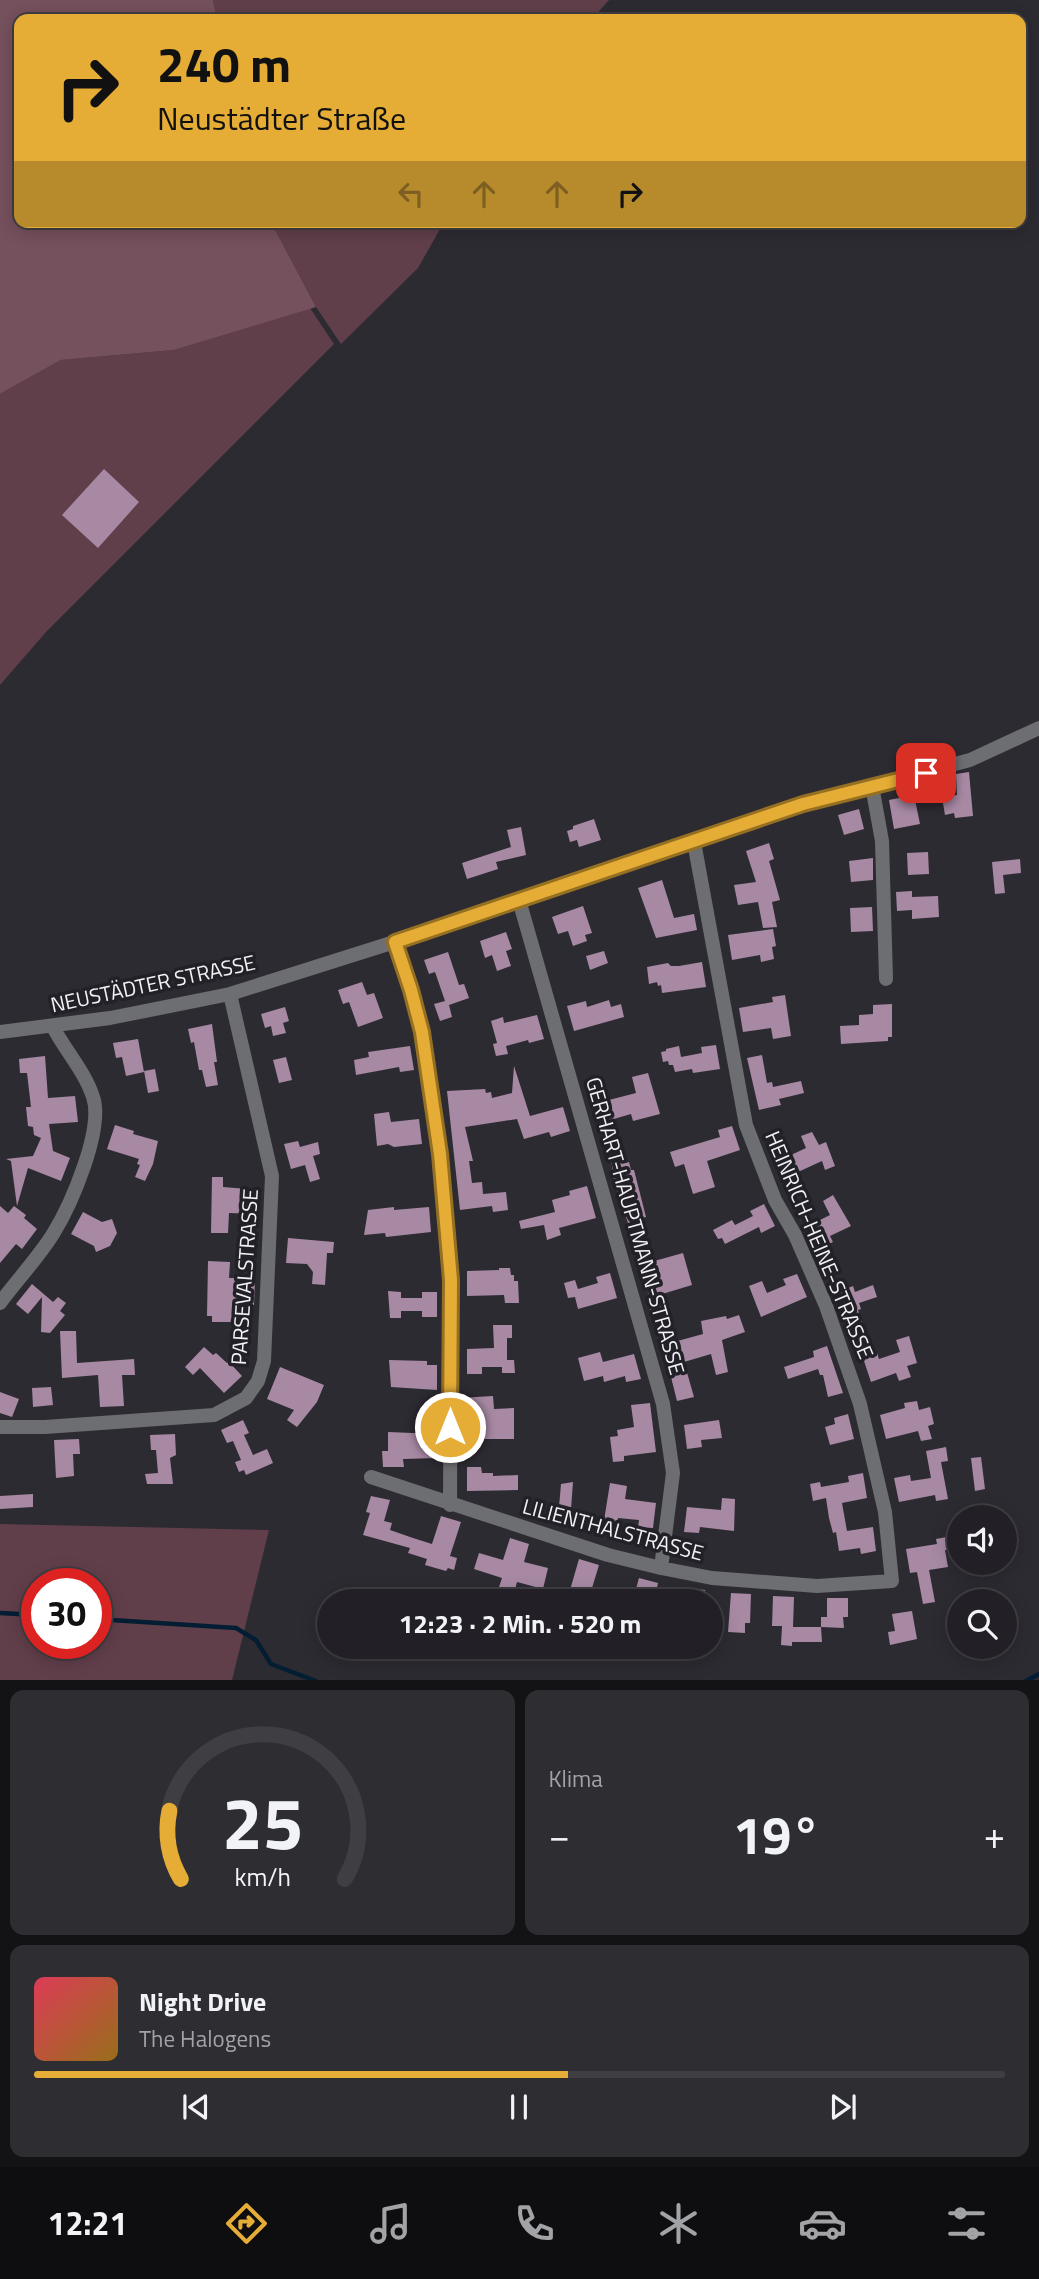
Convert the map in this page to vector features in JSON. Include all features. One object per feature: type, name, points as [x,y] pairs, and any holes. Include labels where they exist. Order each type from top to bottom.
[{"type":"street","name":"NEUSTÄDTER STRASSE","points":[[0,1032],[110,1018],[230,994],[395,942],[803,804],[970,760],[1039,728]]},
{"type":"street","points":[[872,786],[883,841],[886,979]]},
{"type":"street","name":"HEINRICH-HEINE-STRASSE","points":[[694,842],[746,1125],[775,1199],[795,1235],[826,1306],[856,1392],[885,1511],[892,1581]]},
{"type":"street","name":"GERHART-HAUPTMANN-STRASSE","points":[[519,900],[663,1404],[673,1473],[661,1568]]},
{"type":"street","points":[[395,942],[411,990],[429,1064],[446,1216],[451,1280],[450,1505]]},
{"type":"street","name":"PARSEVALSTRASSE","points":[[0,1427],[46,1427],[214,1415],[246,1398],[258,1381],[264,1362],[272,1176],[230,994]]},
{"type":"street","points":[[0,1303],[53,1234],[85,1160],[96,1119],[94,1098],[86,1079],[66,1052],[53,1027]]},
{"type":"street","name":"LILIENTHALSTRASSE","points":[[371,1477],[608,1555],[661,1568],[712,1578],[817,1586],[892,1581]]},
{"type":"shaded area","points":[[0,0],[213,0],[216,14],[14,14],[14,228],[274,228],[316,307],[174,350],[61,360],[0,394]]},
{"type":"shaded area","points":[[213,0],[609,0],[596,14],[216,14]]},
{"type":"shaded area","points":[[274,228],[441,228],[418,268],[341,344],[316,307]]},
{"type":"shaded area","points":[[310,308],[334,344],[46,632],[0,685],[0,394],[61,360],[174,350]]},
{"type":"shaded area","points":[[0,1524],[269,1530],[232,1680],[0,1680]]},
{"type":"building","points":[[104,469],[139,502],[98,548],[62,515]]},
{"type":"building","points":[[969,772],[973,816],[955,818],[954,813],[945,815],[942,797],[957,795],[956,774]]},
{"type":"building","points":[[914,795],[920,824],[894,829],[889,800]]},
{"type":"building","points":[[859,809],[864,829],[844,835],[838,815]]},
{"type":"building","points":[[594,819],[601,840],[579,847],[577,840],[570,842],[567,831],[573,829],[573,826]]},
{"type":"building","points":[[521,827],[526,855],[496,862],[498,869],[467,879],[462,863],[511,847],[507,830]]},
{"type":"building","points":[[769,843],[774,859],[769,861],[780,900],[772,902],[777,927],[763,928],[758,902],[738,905],[734,885],[756,882],[746,851]]},
{"type":"building","points":[[928,852],[929,874],[908,875],[907,853]]},
{"type":"building","points":[[873,858],[873,880],[851,882],[849,861]]},
{"type":"building","points":[[1020,859],[1021,873],[1003,875],[1005,893],[995,894],[992,862]]},
{"type":"building","points":[[662,880],[674,918],[694,914],[697,930],[656,938],[638,888]]},
{"type":"building","points":[[912,891],[912,897],[938,896],[939,917],[912,919],[912,910],[897,911],[896,892]]},
{"type":"building","points":[[583,906],[592,933],[585,935],[587,941],[573,946],[568,931],[558,934],[552,917]]},
{"type":"building","points":[[872,907],[873,931],[851,932],[850,908]]},
{"type":"building","points":[[773,929],[776,946],[772,947],[774,959],[761,962],[760,955],[732,960],[728,935]]},
{"type":"building","points":[[506,932],[512,949],[506,951],[511,966],[497,971],[492,955],[485,958],[480,941]]},
{"type":"building","points":[[604,951],[608,963],[590,970],[586,956]]},
{"type":"building","points":[[448,952],[459,985],[464,984],[469,998],[449,1005],[452,1017],[440,1021],[434,1004],[445,1001],[435,972],[429,974],[424,960]]},
{"type":"building","points":[[702,962],[706,987],[662,993],[661,985],[658,986],[657,982],[649,984],[647,967]]},
{"type":"building","points":[[362,982],[367,995],[374,993],[383,1018],[358,1027],[349,1002],[343,1004],[338,990]]},
{"type":"building","points":[[785,995],[791,1036],[773,1039],[771,1028],[743,1032],[739,1008],[773,1002],[772,997]]},
{"type":"building","points":[[609,1000],[611,1007],[621,1004],[624,1017],[574,1031],[567,1006],[586,1001],[587,1007]]},
{"type":"building","points":[[892,1004],[892,1037],[888,1037],[888,1041],[841,1044],[840,1026],[859,1025],[859,1015],[873,1014],[873,1005]]},
{"type":"building","points":[[285,1007],[289,1021],[283,1023],[286,1033],[273,1036],[271,1026],[265,1028],[261,1014]]},
{"type":"building","points":[[537,1015],[544,1039],[506,1046],[508,1054],[496,1056],[493,1044],[497,1043],[491,1021],[503,1017],[504,1023]]},
{"type":"building","points":[[212,1024],[218,1085],[206,1087],[188,1029]]},
{"type":"building","points":[[138,1039],[144,1072],[126,1076],[122,1057],[116,1058],[113,1043]]},
{"type":"building","points":[[716,1045],[720,1069],[693,1073],[692,1069],[675,1072],[673,1065],[669,1065],[668,1061],[663,1062],[661,1052],[666,1049],[679,1046],[681,1057],[702,1053],[701,1047]]},
{"type":"building","points":[[410,1046],[414,1070],[400,1072],[399,1067],[356,1075],[354,1060],[369,1057],[368,1052]]},
{"type":"building","points":[[762,1055],[767,1083],[772,1082],[773,1087],[801,1081],[804,1093],[779,1099],[781,1105],[759,1110],[747,1058]]},
{"type":"building","points":[[45,1056],[48,1098],[75,1096],[78,1122],[49,1124],[53,1151],[70,1158],[61,1181],[28,1168],[17,1206],[11,1161],[6,1159],[33,1156],[41,1138],[34,1135],[33,1127],[28,1126],[26,1107],[31,1107],[27,1073],[20,1073],[19,1059]]},
{"type":"building","points":[[286,1057],[292,1080],[279,1083],[273,1060]]},
{"type":"building","points":[[514,1066],[530,1116],[563,1107],[570,1131],[551,1137],[549,1132],[524,1139],[517,1119],[465,1127],[473,1161],[469,1161],[472,1183],[482,1182],[483,1194],[506,1192],[508,1210],[493,1212],[492,1206],[460,1210],[447,1091],[485,1089],[486,1093],[491,1092],[492,1098],[512,1093]]},
{"type":"building","points":[[155,1069],[159,1091],[148,1093],[144,1071]]},
{"type":"building","points":[[648,1073],[660,1114],[633,1121],[631,1114],[600,1123],[593,1099],[607,1095],[609,1100],[636,1093],[632,1077]]},
{"type":"building","points":[[389,1112],[391,1122],[419,1119],[422,1144],[377,1146],[374,1114]]},
{"type":"building","points":[[115,1125],[134,1131],[133,1134],[158,1141],[153,1164],[145,1181],[135,1177],[140,1165],[137,1164],[139,1159],[107,1149]]},
{"type":"building","points":[[732,1126],[740,1150],[707,1161],[715,1187],[693,1194],[684,1164],[675,1167],[670,1152],[720,1137],[718,1130]]},
{"type":"building","points":[[812,1132],[819,1145],[826,1142],[835,1166],[825,1170],[822,1161],[798,1172],[801,1178],[787,1184],[776,1162],[806,1148],[801,1136]]},
{"type":"building","points":[[298,1141],[300,1147],[318,1142],[320,1154],[313,1156],[320,1179],[310,1182],[305,1165],[291,1169],[284,1144]]},
{"type":"building","points":[[625,1158],[631,1170],[634,1170],[646,1217],[628,1223],[612,1174],[611,1161]]},
{"type":"building","points":[[212,1177],[223,1177],[223,1187],[259,1190],[257,1214],[229,1213],[228,1233],[211,1233]]},
{"type":"building","points":[[587,1186],[596,1218],[559,1228],[561,1235],[547,1240],[544,1225],[521,1229],[519,1221],[555,1212],[552,1200]]},
{"type":"building","points":[[833,1195],[851,1226],[830,1236],[833,1242],[819,1248],[808,1226],[830,1215],[823,1201]]},
{"type":"building","points":[[764,1204],[775,1226],[761,1233],[759,1227],[725,1244],[722,1238],[718,1239],[713,1230],[732,1220],[735,1225],[753,1216],[750,1211]]},
{"type":"building","points":[[0,1206],[8,1213],[14,1206],[26,1215],[24,1218],[37,1229],[22,1249],[16,1244],[0,1263]]},
{"type":"building","points":[[394,1207],[394,1210],[429,1207],[431,1232],[386,1237],[385,1233],[364,1235],[368,1210]]},
{"type":"building","points":[[83,1212],[102,1222],[112,1219],[117,1233],[110,1246],[96,1252],[94,1246],[71,1234]]},
{"type":"building","points":[[288,1238],[334,1242],[333,1253],[327,1253],[325,1285],[312,1284],[313,1272],[307,1264],[286,1263]]},
{"type":"building","points":[[683,1253],[692,1285],[659,1295],[664,1314],[652,1317],[640,1265]]},
{"type":"building","points":[[208,1261],[230,1262],[229,1278],[255,1278],[254,1305],[243,1304],[242,1322],[212,1322],[212,1316],[207,1316]]},
{"type":"building","points":[[510,1268],[514,1281],[518,1281],[519,1303],[505,1303],[504,1295],[467,1296],[467,1271]]},
{"type":"building","points":[[610,1273],[617,1298],[578,1309],[575,1297],[568,1298],[564,1283],[575,1280],[578,1289],[598,1283],[596,1277]]},
{"type":"building","points":[[797,1274],[807,1297],[761,1317],[749,1286],[762,1281],[767,1293],[786,1285],[783,1279]]},
{"type":"building","points":[[32,1284],[53,1302],[58,1297],[66,1303],[60,1311],[65,1315],[50,1333],[41,1332],[42,1297],[28,1314],[16,1304]]},
{"type":"building","points":[[873,1285],[877,1297],[859,1303],[861,1309],[858,1310],[873,1355],[877,1353],[879,1359],[900,1352],[896,1340],[909,1336],[917,1363],[907,1366],[911,1377],[899,1381],[896,1373],[871,1382],[860,1349],[856,1350],[849,1332],[854,1331],[839,1292],[853,1286],[855,1292]]},
{"type":"building","points":[[388,1291],[401,1292],[401,1298],[422,1298],[422,1292],[437,1292],[437,1317],[422,1317],[422,1311],[401,1311],[401,1318],[390,1318]]},
{"type":"building","points":[[739,1315],[745,1332],[722,1340],[728,1372],[716,1375],[711,1354],[684,1362],[694,1397],[677,1401],[663,1345],[703,1334],[701,1321]]},
{"type":"building","points":[[493,1325],[512,1325],[512,1338],[507,1338],[507,1360],[514,1360],[515,1373],[502,1373],[502,1367],[482,1367],[482,1374],[467,1374],[467,1349],[494,1348]]},
{"type":"building","points":[[60,1331],[76,1331],[77,1363],[134,1359],[135,1375],[122,1375],[124,1406],[100,1407],[98,1375],[62,1378]]},
{"type":"building","points":[[827,1346],[843,1393],[828,1397],[823,1375],[820,1375],[818,1369],[788,1379],[784,1367],[814,1357],[813,1351]]},
{"type":"building","points":[[204,1347],[213,1355],[216,1353],[229,1362],[242,1376],[224,1393],[200,1368],[193,1375],[185,1367]]},
{"type":"building","points":[[600,1352],[603,1362],[634,1354],[641,1379],[626,1382],[625,1376],[604,1382],[603,1376],[584,1381],[578,1358]]},
{"type":"building","points":[[389,1360],[427,1361],[427,1365],[437,1365],[437,1390],[391,1387]]},
{"type":"building","points":[[280,1367],[324,1385],[317,1402],[297,1427],[287,1420],[294,1410],[267,1399]]},
{"type":"building","points":[[51,1387],[53,1405],[33,1407],[32,1388]]},
{"type":"building","points":[[0,1392],[19,1399],[12,1417],[0,1413]]},
{"type":"building","points":[[493,1396],[494,1409],[514,1408],[514,1439],[467,1439],[467,1408],[460,1409],[460,1398]]},
{"type":"building","points":[[917,1401],[919,1410],[930,1407],[934,1424],[928,1426],[932,1439],[921,1441],[918,1431],[886,1439],[880,1415],[905,1408],[904,1403]]},
{"type":"building","points":[[650,1403],[656,1452],[624,1456],[624,1461],[613,1462],[610,1437],[618,1436],[617,1430],[634,1427],[631,1405]]},
{"type":"building","points":[[848,1414],[854,1439],[830,1445],[825,1427],[835,1424],[834,1418]]},
{"type":"building","points":[[243,1420],[249,1433],[244,1435],[253,1455],[267,1449],[273,1463],[246,1475],[244,1470],[239,1472],[235,1462],[241,1460],[233,1441],[227,1443],[221,1430]]},
{"type":"building","points":[[719,1420],[722,1438],[701,1440],[702,1447],[687,1449],[684,1425]]},
{"type":"building","points":[[388,1432],[437,1434],[437,1458],[403,1459],[404,1467],[383,1467],[382,1451],[388,1451]]},
{"type":"building","points":[[175,1434],[176,1455],[170,1458],[173,1484],[147,1484],[145,1474],[158,1473],[156,1450],[151,1450],[150,1435]]},
{"type":"building","points":[[79,1439],[80,1454],[73,1454],[74,1476],[56,1478],[54,1440]]},
{"type":"building","points":[[946,1447],[948,1461],[941,1462],[948,1499],[936,1501],[935,1495],[899,1502],[894,1478],[910,1475],[911,1481],[931,1478],[926,1451]]},
{"type":"building","points":[[981,1457],[985,1489],[975,1491],[971,1458]]},
{"type":"building","points":[[467,1467],[481,1467],[482,1473],[493,1473],[493,1476],[518,1475],[518,1490],[467,1491]]},
{"type":"building","points":[[863,1473],[867,1498],[842,1503],[847,1531],[873,1527],[876,1551],[861,1554],[860,1548],[839,1551],[826,1498],[813,1501],[810,1484],[820,1482],[821,1487],[849,1482],[848,1476]]},
{"type":"building","points":[[573,1482],[571,1509],[559,1507],[561,1484]]},
{"type":"building","points":[[610,1483],[627,1486],[625,1499],[656,1503],[653,1528],[638,1527],[639,1520],[618,1518],[617,1529],[603,1527]]},
{"type":"building","points":[[33,1494],[33,1507],[0,1509],[0,1496]]},
{"type":"building","points":[[371,1496],[390,1500],[384,1521],[392,1523],[390,1530],[432,1544],[441,1516],[461,1522],[450,1556],[457,1558],[454,1570],[448,1568],[446,1571],[425,1565],[427,1559],[408,1553],[410,1548],[363,1535],[370,1513],[366,1512]]},
{"type":"building","points":[[722,1498],[735,1499],[734,1531],[700,1527],[699,1533],[684,1532],[687,1507],[721,1510]]},
{"type":"building","points":[[947,1537],[947,1567],[929,1570],[935,1602],[923,1604],[917,1572],[910,1573],[906,1549],[937,1544],[936,1539]]},
{"type":"building","points":[[510,1538],[529,1544],[524,1562],[548,1568],[543,1589],[517,1582],[515,1589],[505,1589],[499,1587],[502,1578],[474,1569],[479,1553],[503,1560]]},
{"type":"building","points":[[579,1559],[599,1565],[592,1589],[570,1589]]},
{"type":"building","points":[[639,1578],[658,1583],[657,1589],[636,1589]]},
{"type":"building","points":[[731,1593],[751,1594],[750,1623],[745,1623],[745,1633],[728,1632]]},
{"type":"building","points":[[773,1596],[794,1597],[793,1627],[821,1627],[822,1642],[792,1642],[792,1646],[781,1645],[782,1626],[772,1626]]},
{"type":"building","points":[[827,1598],[848,1598],[848,1617],[843,1617],[844,1628],[821,1627],[821,1617],[827,1617]]},
{"type":"building","points":[[912,1611],[917,1639],[890,1645],[888,1632],[895,1631],[892,1614]]},
{"type":"waterway","points":[[0,1613],[21,1614]]},
{"type":"waterway","points":[[112,1620],[236,1628],[256,1640],[271,1664],[313,1680]]},
{"type":"waterway","points":[[1028,1680],[1039,1674]]},
{"type":"route","points":[[450,1427],[451,1280],[440,1154],[429,1064],[411,990],[395,942],[803,804],[926,773]]}]
